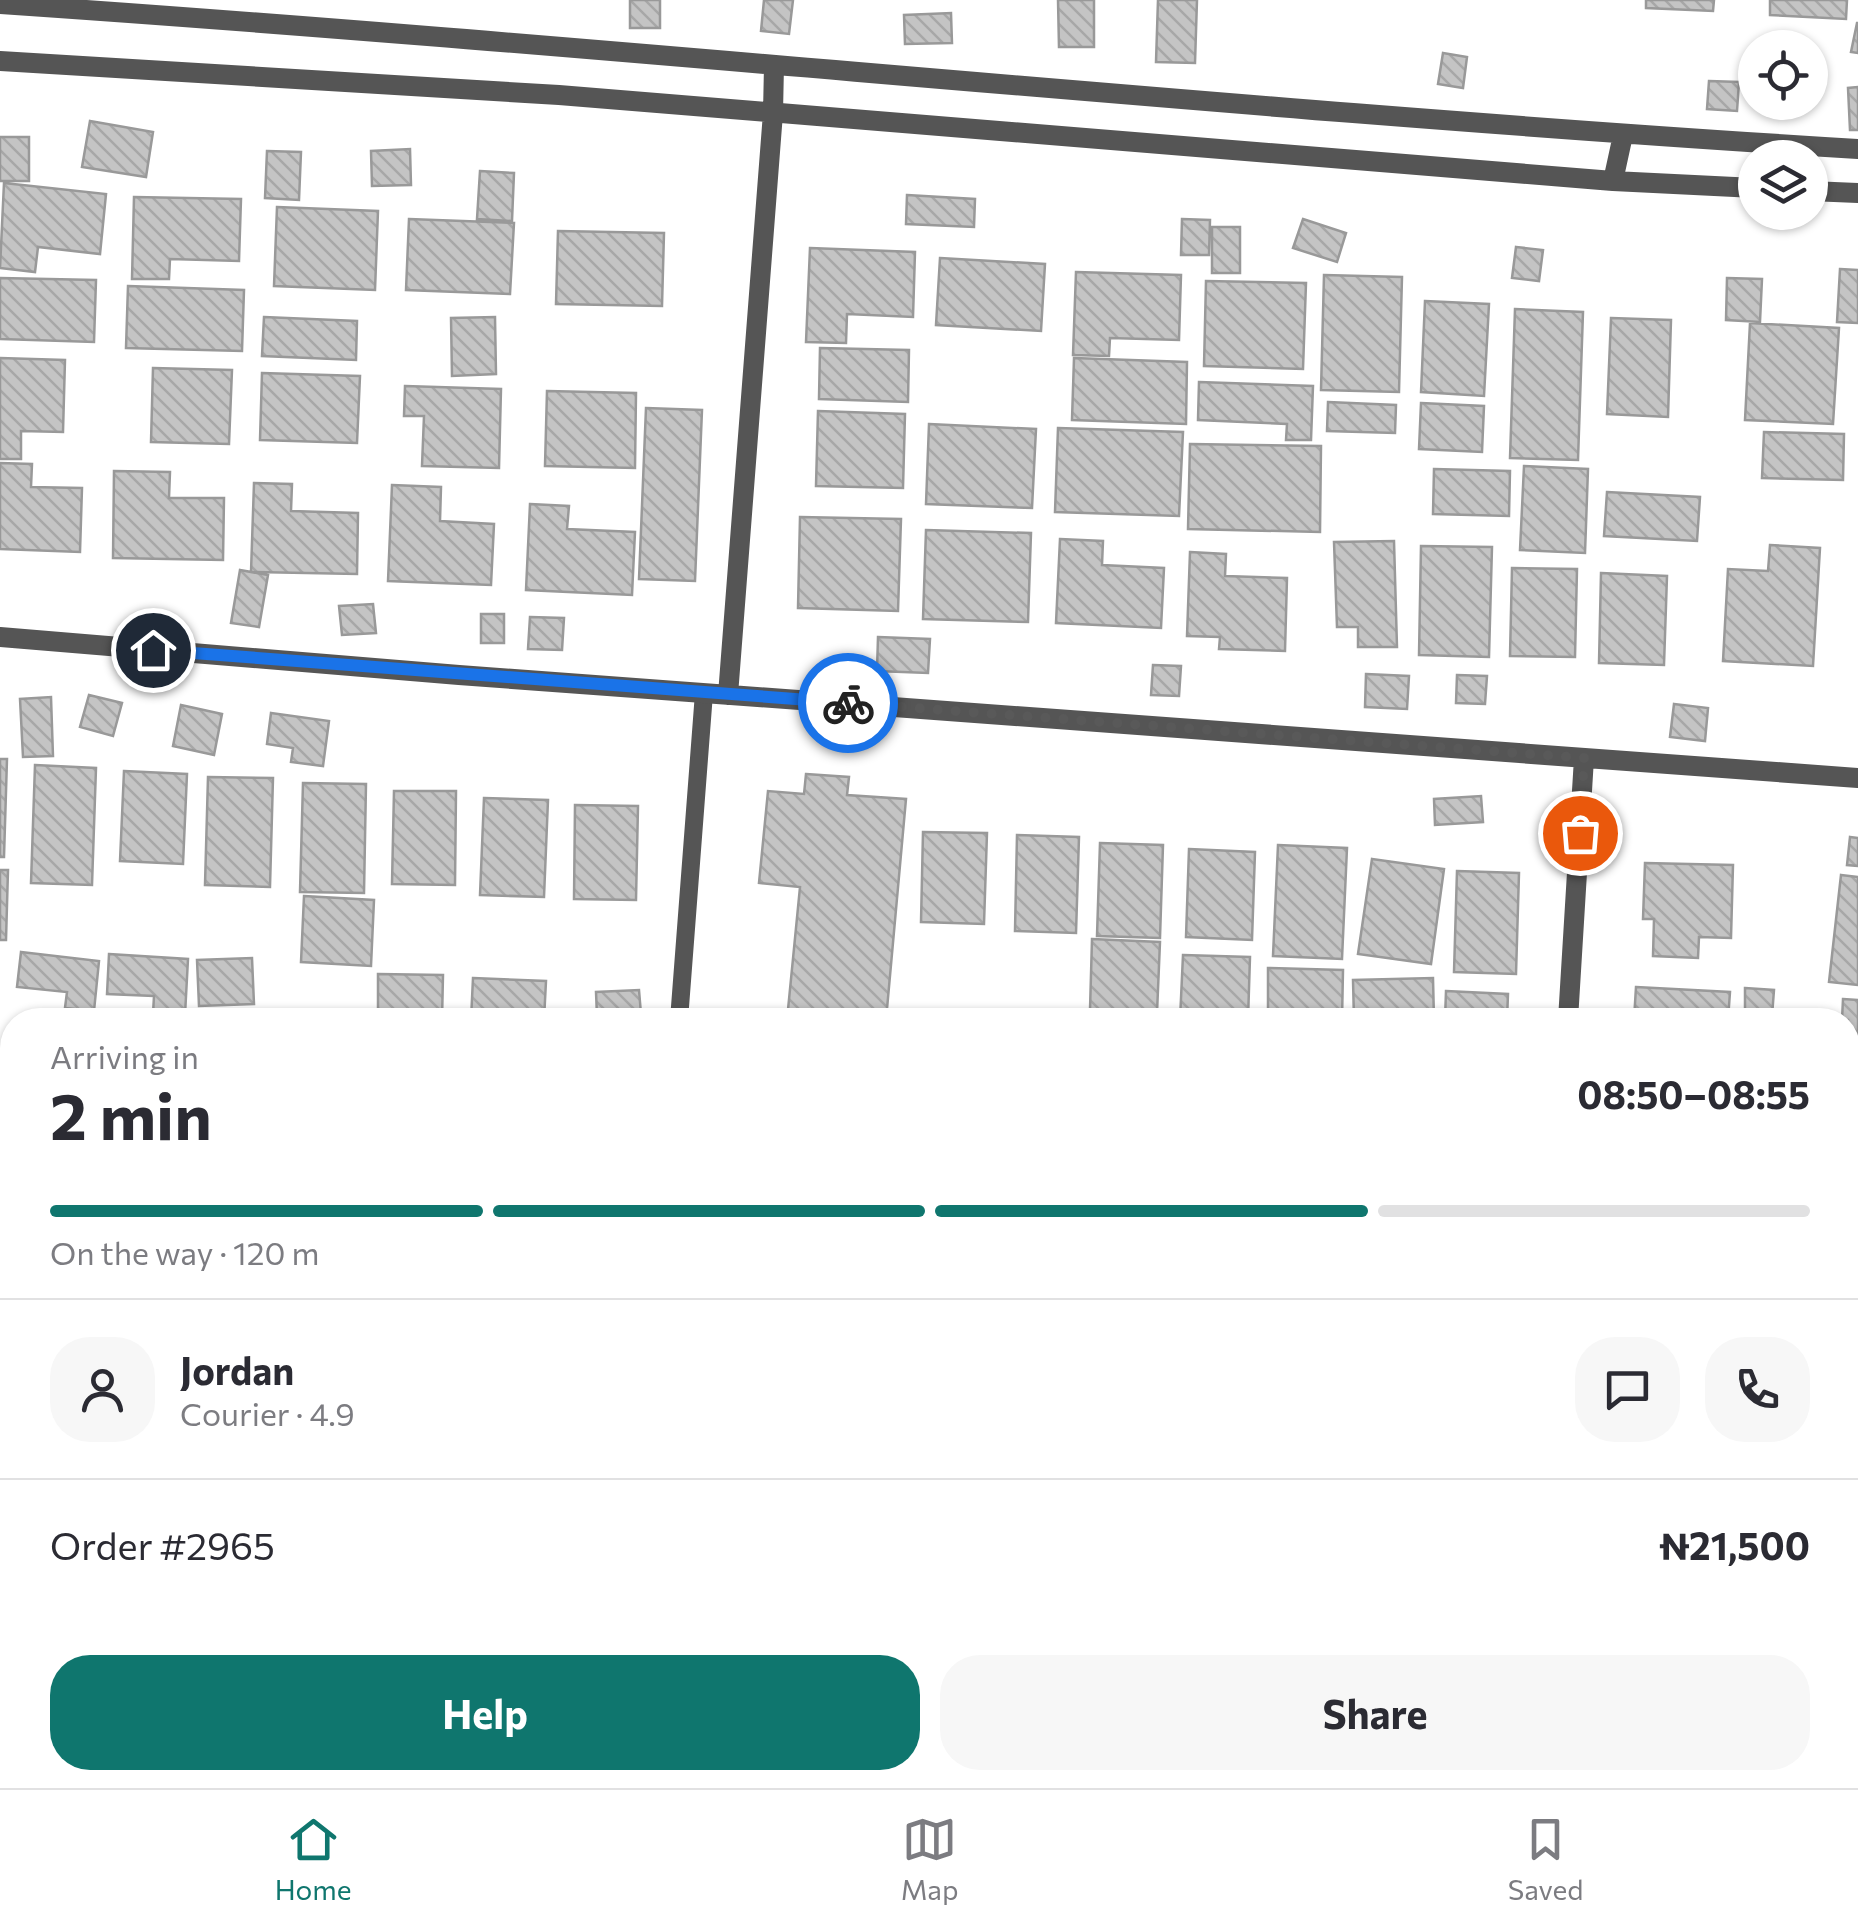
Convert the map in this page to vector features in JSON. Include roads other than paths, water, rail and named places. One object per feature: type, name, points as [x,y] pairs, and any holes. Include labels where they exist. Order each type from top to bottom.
[{"type":"street","points":[[0,4],[1623,135],[1858,149]]},
{"type":"street","points":[[0,61],[559,95],[1613,182],[1738,187]]},
{"type":"street","points":[[728,694],[774,64]]},
{"type":"street","points":[[1613,182],[1623,135]]},
{"type":"street","points":[[1828,192],[1858,193]]},
{"type":"street","points":[[0,638],[1858,778]]},
{"type":"street","points":[[1569,1008],[1584,758]]},
{"type":"lane","points":[[680,1008],[704,693]]}]
